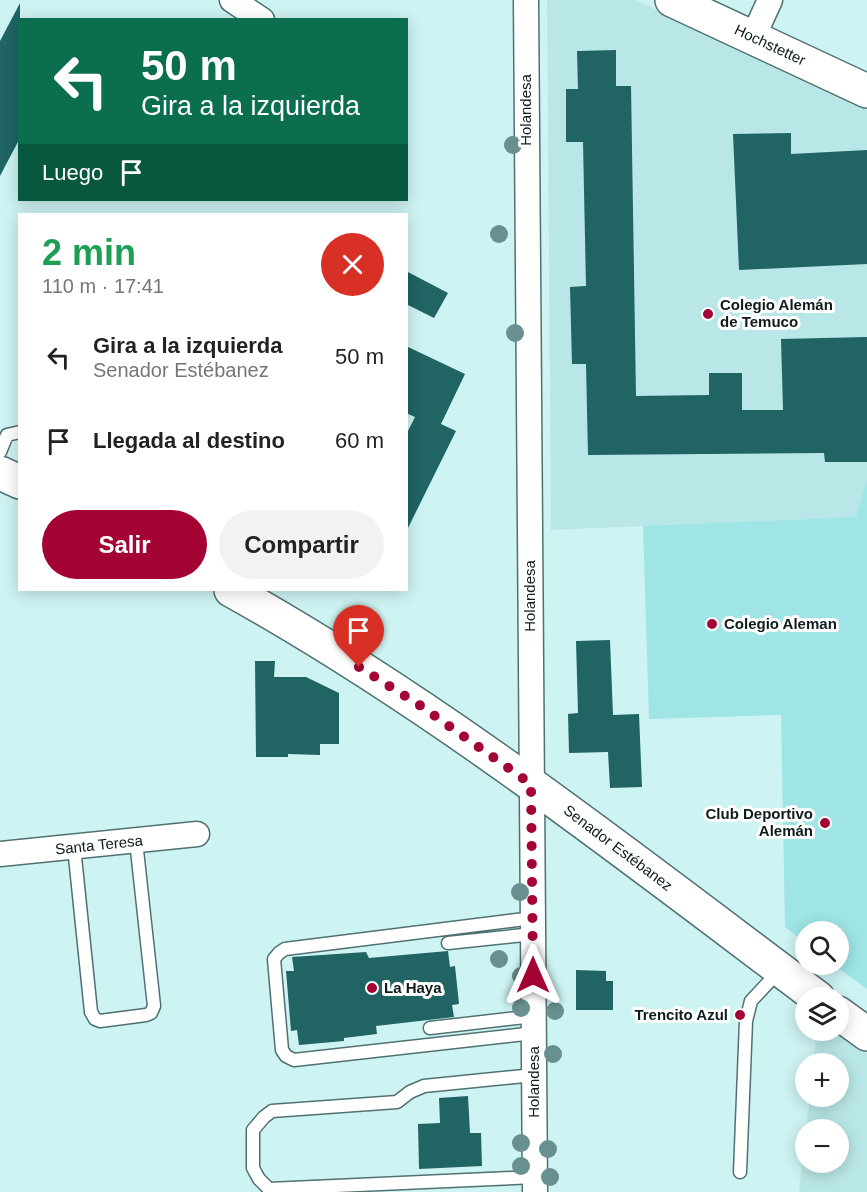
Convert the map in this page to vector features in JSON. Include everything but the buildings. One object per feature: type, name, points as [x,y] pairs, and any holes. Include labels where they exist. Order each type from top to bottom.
[{"type":"main road","name":"Hochstetter","points":[[672,0],[867,91]]},
{"type":"main road","points":[[0,473],[18,481]]},
{"type":"main road","name":"Senador Estébanez","points":[[233,591],[280,617],[418,704],[531,784],[804,987]]},
{"type":"main road","points":[[849,1020],[867,1034]]},
{"type":"street","points":[[232,0],[259,18]]},
{"type":"street","name":"Holandesa","points":[[526,0],[535,1185]]},
{"type":"street","points":[[753,37],[770,0]]},
{"type":"street","name":"Santa Teresa","points":[[0,855],[197,834]]},
{"type":"lane","points":[[0,452],[3,434],[18,432]]},
{"type":"lane","points":[[74,847],[91,1012],[95,1019],[100,1021],[146,1015],[154,1006],[136,841]]},
{"type":"lane","points":[[448,943],[533,926]]},
{"type":"lane","points":[[533,926],[285,949],[274,959],[282,1050],[286,1056],[294,1059],[534,1025]]},
{"type":"lane","points":[[740,1172],[746,1021],[751,1001],[781,969]]},
{"type":"lane","points":[[430,1028],[534,1025]]},
{"type":"lane","points":[[534,1076],[424,1086],[410,1092],[397,1102],[272,1111],[253,1130],[253,1168],[268,1189],[535,1185]]},
{"type":"shaded area","name":"Colegio Alemán de Temuco","points":[[547,0],[636,0],[867,110],[867,517],[551,530]]},
{"type":"shaded area","name":"Club Deportivo Alemán","points":[[867,480],[867,989],[848,975],[849,921],[795,921],[795,934],[785,927],[781,715],[649,719],[643,526],[856,517]]},
{"type":"shaded area","points":[[816,1041],[849,1041],[867,1054],[867,1192],[799,1192],[801,1173],[849,1173],[849,1119],[807,1119],[809,1107],[849,1107],[849,1053],[814,1053]]},
{"type":"place","name":"Colegio Alemán de Temuco","points":[[708,314]]},
{"type":"place","name":"Colegio Aleman","points":[[712,624]]},
{"type":"place","name":"Club Deportivo Alemán","points":[[825,823]]},
{"type":"place","name":"La Haya","points":[[372,988]]},
{"type":"place","name":"Trencito Azul","points":[[740,1015]]},
{"type":"route","points":[[359,667],[418,704],[531,784],[533,975]]}]
